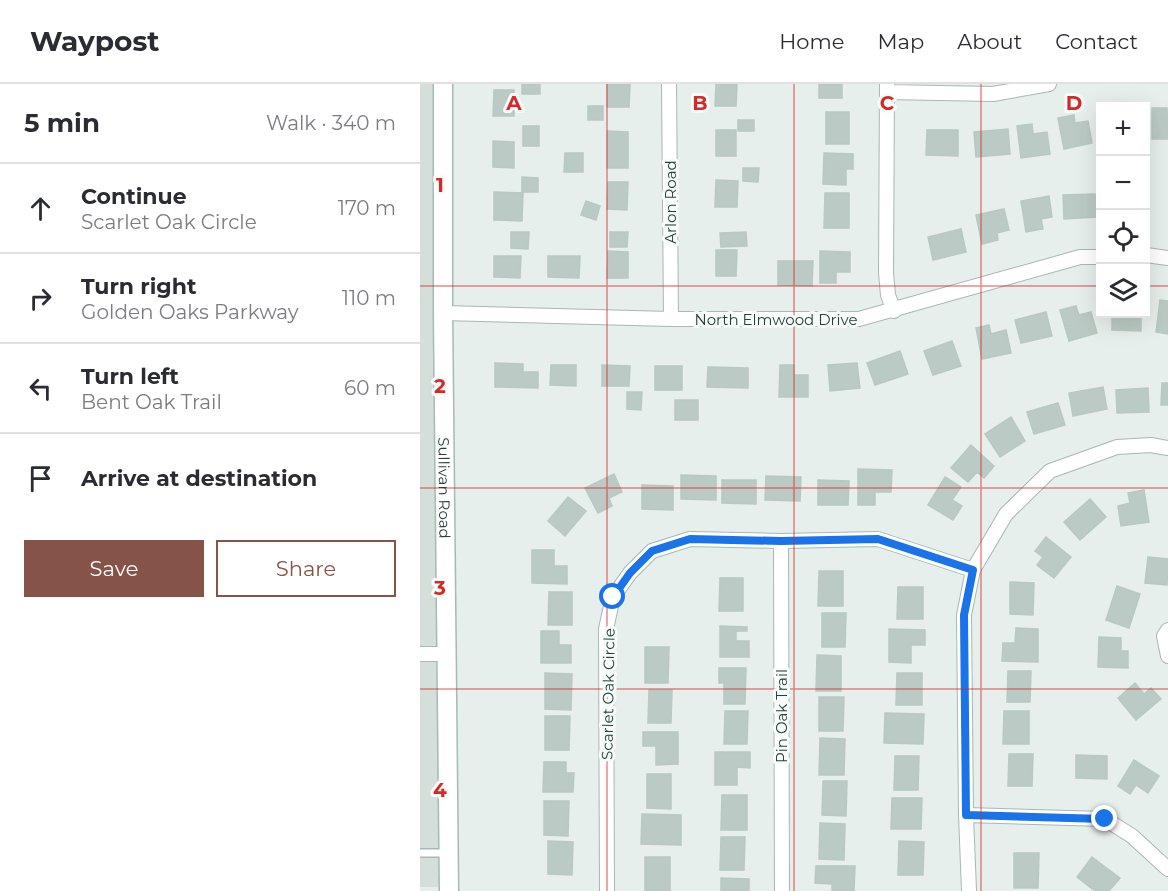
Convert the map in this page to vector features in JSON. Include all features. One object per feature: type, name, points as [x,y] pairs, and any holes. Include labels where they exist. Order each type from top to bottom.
[{"type":"street","name":"Sullivan Road","points":[[443,84],[449,891]]},
{"type":"street","name":"Arlon Road","points":[[669,84],[671,319]]},
{"type":"street","points":[[894,310],[888,295],[886,273],[887,88],[993,94],[1049,84]]},
{"type":"street","points":[[1150,256],[1168,258]]},
{"type":"street","name":"North Elmwood Drive","points":[[443,313],[671,319],[859,320],[1080,257],[1096,257]]},
{"type":"street","points":[[969,891],[964,615],[973,570],[1006,514],[1050,471],[1117,447],[1151,445],[1168,448]]},
{"type":"street","name":"Scarlet Oak Circle","points":[[607,891],[606,629],[613,597],[630,573],[652,551],[690,539],[781,541],[878,539],[973,570]]},
{"type":"street","name":"Pin Oak Trail","points":[[781,541],[782,891]]},
{"type":"street","points":[[1168,630],[1164,636],[1168,656]]},
{"type":"street","points":[[420,654],[446,654]]},
{"type":"street","points":[[966,815],[1105,819],[1132,836],[1168,869]]},
{"type":"lane","points":[[420,853],[448,853]]},
{"type":"shaded area","points":[[420,84],[433,84],[440,887],[420,887]]},
{"type":"building","points":[[522,84],[540,84],[540,94],[522,94]]},
{"type":"building","points":[[607,84],[630,84],[629,107],[607,107]]},
{"type":"building","points":[[716,84],[737,84],[736,106],[715,106]]},
{"type":"building","points":[[819,84],[842,84],[842,98],[819,98]]},
{"type":"building","points":[[494,90],[514,90],[514,116],[493,116]]},
{"type":"building","points":[[588,106],[603,106],[603,120],[588,120]]},
{"type":"building","points":[[1152,108],[1167,108],[1168,139],[1152,139]]},
{"type":"building","points":[[826,112],[849,112],[849,144],[826,144]]},
{"type":"building","points":[[1074,115],[1075,123],[1088,121],[1092,143],[1064,149],[1058,118]]},
{"type":"building","points":[[738,120],[754,120],[754,131],[738,131]]},
{"type":"building","points":[[1032,124],[1033,134],[1047,132],[1050,154],[1021,158],[1017,126]]},
{"type":"building","points":[[523,126],[539,126],[539,146],[523,146]]},
{"type":"building","points":[[1008,129],[1010,154],[976,157],[974,132]]},
{"type":"building","points":[[716,130],[736,130],[736,156],[716,156]]},
{"type":"building","points":[[927,130],[958,130],[958,156],[926,155]]},
{"type":"building","points":[[607,131],[628,132],[628,168],[607,168]]},
{"type":"building","points":[[493,141],[514,142],[514,168],[493,167]]},
{"type":"building","points":[[565,153],[583,153],[583,172],[564,172]]},
{"type":"building","points":[[824,153],[853,154],[853,169],[846,169],[846,185],[823,184]]},
{"type":"building","points":[[743,168],[759,168],[758,182],[743,181]]},
{"type":"building","points":[[522,177],[538,178],[538,192],[522,192]]},
{"type":"building","points":[[716,180],[738,181],[737,207],[715,207]]},
{"type":"building","points":[[608,182],[628,182],[627,210],[607,209]]},
{"type":"building","points":[[494,192],[523,193],[522,221],[494,220]]},
{"type":"building","points":[[825,193],[849,193],[849,228],[824,228]]},
{"type":"building","points":[[1095,194],[1096,217],[1064,219],[1063,195]]},
{"type":"building","points":[[1049,196],[1052,217],[1041,219],[1043,229],[1026,232],[1021,201]]},
{"type":"building","points":[[586,201],[600,206],[596,220],[581,215]]},
{"type":"building","points":[[1004,209],[1009,230],[997,233],[998,240],[982,244],[976,215]]},
{"type":"building","points":[[961,229],[966,252],[933,260],[928,237]]},
{"type":"building","points":[[511,232],[529,232],[528,249],[511,248]]},
{"type":"building","points":[[610,232],[628,232],[627,247],[610,247]]},
{"type":"building","points":[[746,232],[747,246],[721,247],[720,233]]},
{"type":"building","points":[[716,250],[737,250],[736,276],[716,276]]},
{"type":"building","points":[[608,251],[628,252],[628,278],[607,278]]},
{"type":"building","points":[[820,251],[850,252],[850,272],[836,272],[836,283],[820,283]]},
{"type":"building","points":[[494,256],[521,256],[520,278],[494,277]]},
{"type":"building","points":[[548,256],[580,256],[579,278],[548,277]]},
{"type":"building","points":[[778,261],[813,261],[812,286],[778,285]]},
{"type":"building","points":[[1160,300],[1168,301],[1168,334],[1156,332]]},
{"type":"building","points":[[1076,306],[1079,315],[1091,312],[1097,333],[1069,341],[1060,310]]},
{"type":"building","points":[[1046,312],[1052,336],[1021,343],[1015,320]]},
{"type":"building","points":[[1112,318],[1141,318],[1141,331],[1112,330]]},
{"type":"building","points":[[989,325],[991,334],[1006,330],[1011,353],[982,359],[976,328]]},
{"type":"building","points":[[952,341],[961,366],[933,375],[924,351]]},
{"type":"building","points":[[900,351],[908,374],[875,385],[867,363]]},
{"type":"building","points":[[495,363],[523,364],[523,372],[538,372],[538,388],[495,387]]},
{"type":"building","points":[[857,363],[860,388],[830,391],[828,365]]},
{"type":"building","points":[[551,365],[576,365],[576,386],[550,385]]},
{"type":"building","points":[[602,365],[630,366],[629,386],[602,386]]},
{"type":"building","points":[[780,365],[794,365],[794,375],[808,375],[808,397],[779,397]]},
{"type":"building","points":[[655,366],[682,366],[682,390],[655,390]]},
{"type":"building","points":[[708,367],[748,368],[748,388],[707,387]]},
{"type":"building","points":[[1162,383],[1168,383],[1168,405],[1161,405]]},
{"type":"building","points":[[1103,387],[1107,409],[1073,416],[1069,393]]},
{"type":"building","points":[[1148,388],[1149,412],[1117,413],[1116,390]]},
{"type":"building","points":[[627,392],[642,392],[641,410],[627,409]]},
{"type":"building","points":[[675,400],[698,400],[698,420],[675,420]]},
{"type":"building","points":[[1058,403],[1065,425],[1034,434],[1027,412]]},
{"type":"building","points":[[1011,417],[1025,441],[1000,457],[985,434]]},
{"type":"building","points":[[971,445],[994,466],[984,478],[977,472],[968,482],[951,468]]},
{"type":"building","points":[[858,469],[892,470],[891,492],[875,492],[875,505],[858,505]]},
{"type":"building","points":[[614,474],[622,492],[609,498],[612,506],[598,513],[585,488]]},
{"type":"building","points":[[681,475],[716,476],[716,500],[681,499]]},
{"type":"building","points":[[766,476],[801,477],[800,501],[765,500]]},
{"type":"building","points":[[945,477],[961,487],[952,500],[962,506],[953,520],[928,505]]},
{"type":"building","points":[[722,480],[756,480],[756,504],[722,503]]},
{"type":"building","points":[[818,480],[849,481],[848,505],[818,505]]},
{"type":"building","points":[[642,485],[673,486],[673,510],[642,509]]},
{"type":"building","points":[[1144,490],[1149,522],[1121,526],[1118,506],[1130,503],[1128,493]]},
{"type":"building","points":[[568,497],[586,511],[565,536],[548,521]]},
{"type":"building","points":[[1090,499],[1106,517],[1080,540],[1064,522]]},
{"type":"building","points":[[1046,537],[1071,557],[1054,578],[1037,565],[1043,557],[1035,551]]},
{"type":"building","points":[[532,550],[554,550],[554,566],[567,566],[567,584],[532,583]]},
{"type":"building","points":[[1148,557],[1168,559],[1167,585],[1145,583]]},
{"type":"building","points":[[819,571],[843,571],[843,606],[818,606]]},
{"type":"building","points":[[720,578],[743,578],[743,611],[719,611]]},
{"type":"building","points":[[1010,582],[1034,583],[1033,615],[1010,614]]},
{"type":"building","points":[[1117,586],[1140,594],[1129,628],[1106,620]]},
{"type":"building","points":[[898,587],[923,587],[923,619],[897,619]]},
{"type":"building","points":[[549,592],[572,592],[572,625],[548,625]]},
{"type":"building","points":[[822,613],[846,613],[845,647],[822,647]]},
{"type":"building","points":[[720,626],[747,627],[747,631],[736,631],[736,641],[749,641],[749,657],[720,657]]},
{"type":"building","points":[[1016,628],[1038,629],[1038,662],[1002,661],[1003,643],[1015,643]]},
{"type":"building","points":[[889,629],[925,630],[925,645],[911,645],[911,663],[889,662]]},
{"type":"building","points":[[541,631],[559,631],[559,645],[571,645],[571,663],[541,663]]},
{"type":"building","points":[[1099,637],[1121,638],[1121,651],[1128,651],[1128,668],[1098,667]]},
{"type":"building","points":[[645,647],[669,647],[668,683],[645,683]]},
{"type":"building","points":[[817,655],[841,656],[841,691],[816,691]]},
{"type":"building","points":[[719,668],[746,668],[745,704],[724,704],[724,683],[719,683]]},
{"type":"building","points":[[1008,671],[1031,671],[1030,702],[1007,702]]},
{"type":"building","points":[[545,673],[572,674],[571,710],[545,709]]},
{"type":"building","points":[[897,673],[922,673],[922,705],[896,705]]},
{"type":"building","points":[[1135,683],[1144,694],[1151,688],[1161,699],[1136,720],[1118,698]]},
{"type":"building","points":[[649,690],[672,690],[671,723],[648,723]]},
{"type":"building","points":[[819,697],[844,697],[843,731],[819,731]]},
{"type":"building","points":[[725,711],[748,711],[747,744],[724,744]]},
{"type":"building","points":[[1004,711],[1029,711],[1029,744],[1003,744]]},
{"type":"building","points":[[885,713],[924,714],[923,744],[884,743]]},
{"type":"building","points":[[545,716],[570,716],[569,750],[545,750]]},
{"type":"building","points":[[643,732],[678,732],[678,764],[656,765],[656,746],[643,746]]},
{"type":"building","points":[[820,738],[845,739],[844,775],[819,775]]},
{"type":"building","points":[[715,752],[750,752],[750,768],[737,767],[737,785],[715,785]]},
{"type":"building","points":[[1009,754],[1033,754],[1032,786],[1008,786]]},
{"type":"building","points":[[1076,755],[1107,756],[1107,779],[1076,778]]},
{"type":"building","points":[[895,756],[919,756],[918,790],[894,790]]},
{"type":"building","points":[[1134,760],[1159,776],[1148,793],[1136,785],[1130,794],[1118,786]]},
{"type":"building","points":[[544,762],[566,762],[566,773],[574,773],[573,792],[543,792]]},
{"type":"building","points":[[647,774],[671,774],[671,809],[647,808]]},
{"type":"building","points":[[823,781],[847,781],[846,816],[822,815]]},
{"type":"building","points":[[722,795],[747,795],[747,830],[721,830]]},
{"type":"building","points":[[892,798],[922,798],[921,829],[891,829]]},
{"type":"building","points":[[544,801],[569,801],[568,836],[544,835]]},
{"type":"building","points":[[642,814],[681,815],[681,845],[641,844]]},
{"type":"building","points":[[820,823],[845,824],[844,860],[819,859]]},
{"type":"building","points":[[721,837],[745,837],[744,870],[720,870]]},
{"type":"building","points":[[548,841],[573,842],[572,875],[548,874]]},
{"type":"building","points":[[899,841],[924,842],[923,875],[898,875]]},
{"type":"building","points":[[1014,853],[1039,853],[1038,888],[1014,888]]},
{"type":"building","points":[[645,857],[670,857],[670,891],[645,891]]},
{"type":"building","points":[[1092,857],[1120,878],[1109,891],[1095,891],[1077,877]]},
{"type":"building","points":[[816,866],[855,866],[854,891],[832,891],[832,884],[815,883]]},
{"type":"building","points":[[721,878],[749,879],[749,891],[721,891]]},
{"type":"route","points":[[613,597],[630,573],[652,551],[690,539],[781,541],[878,539],[973,570],[964,615],[966,815],[1105,819]]}]
